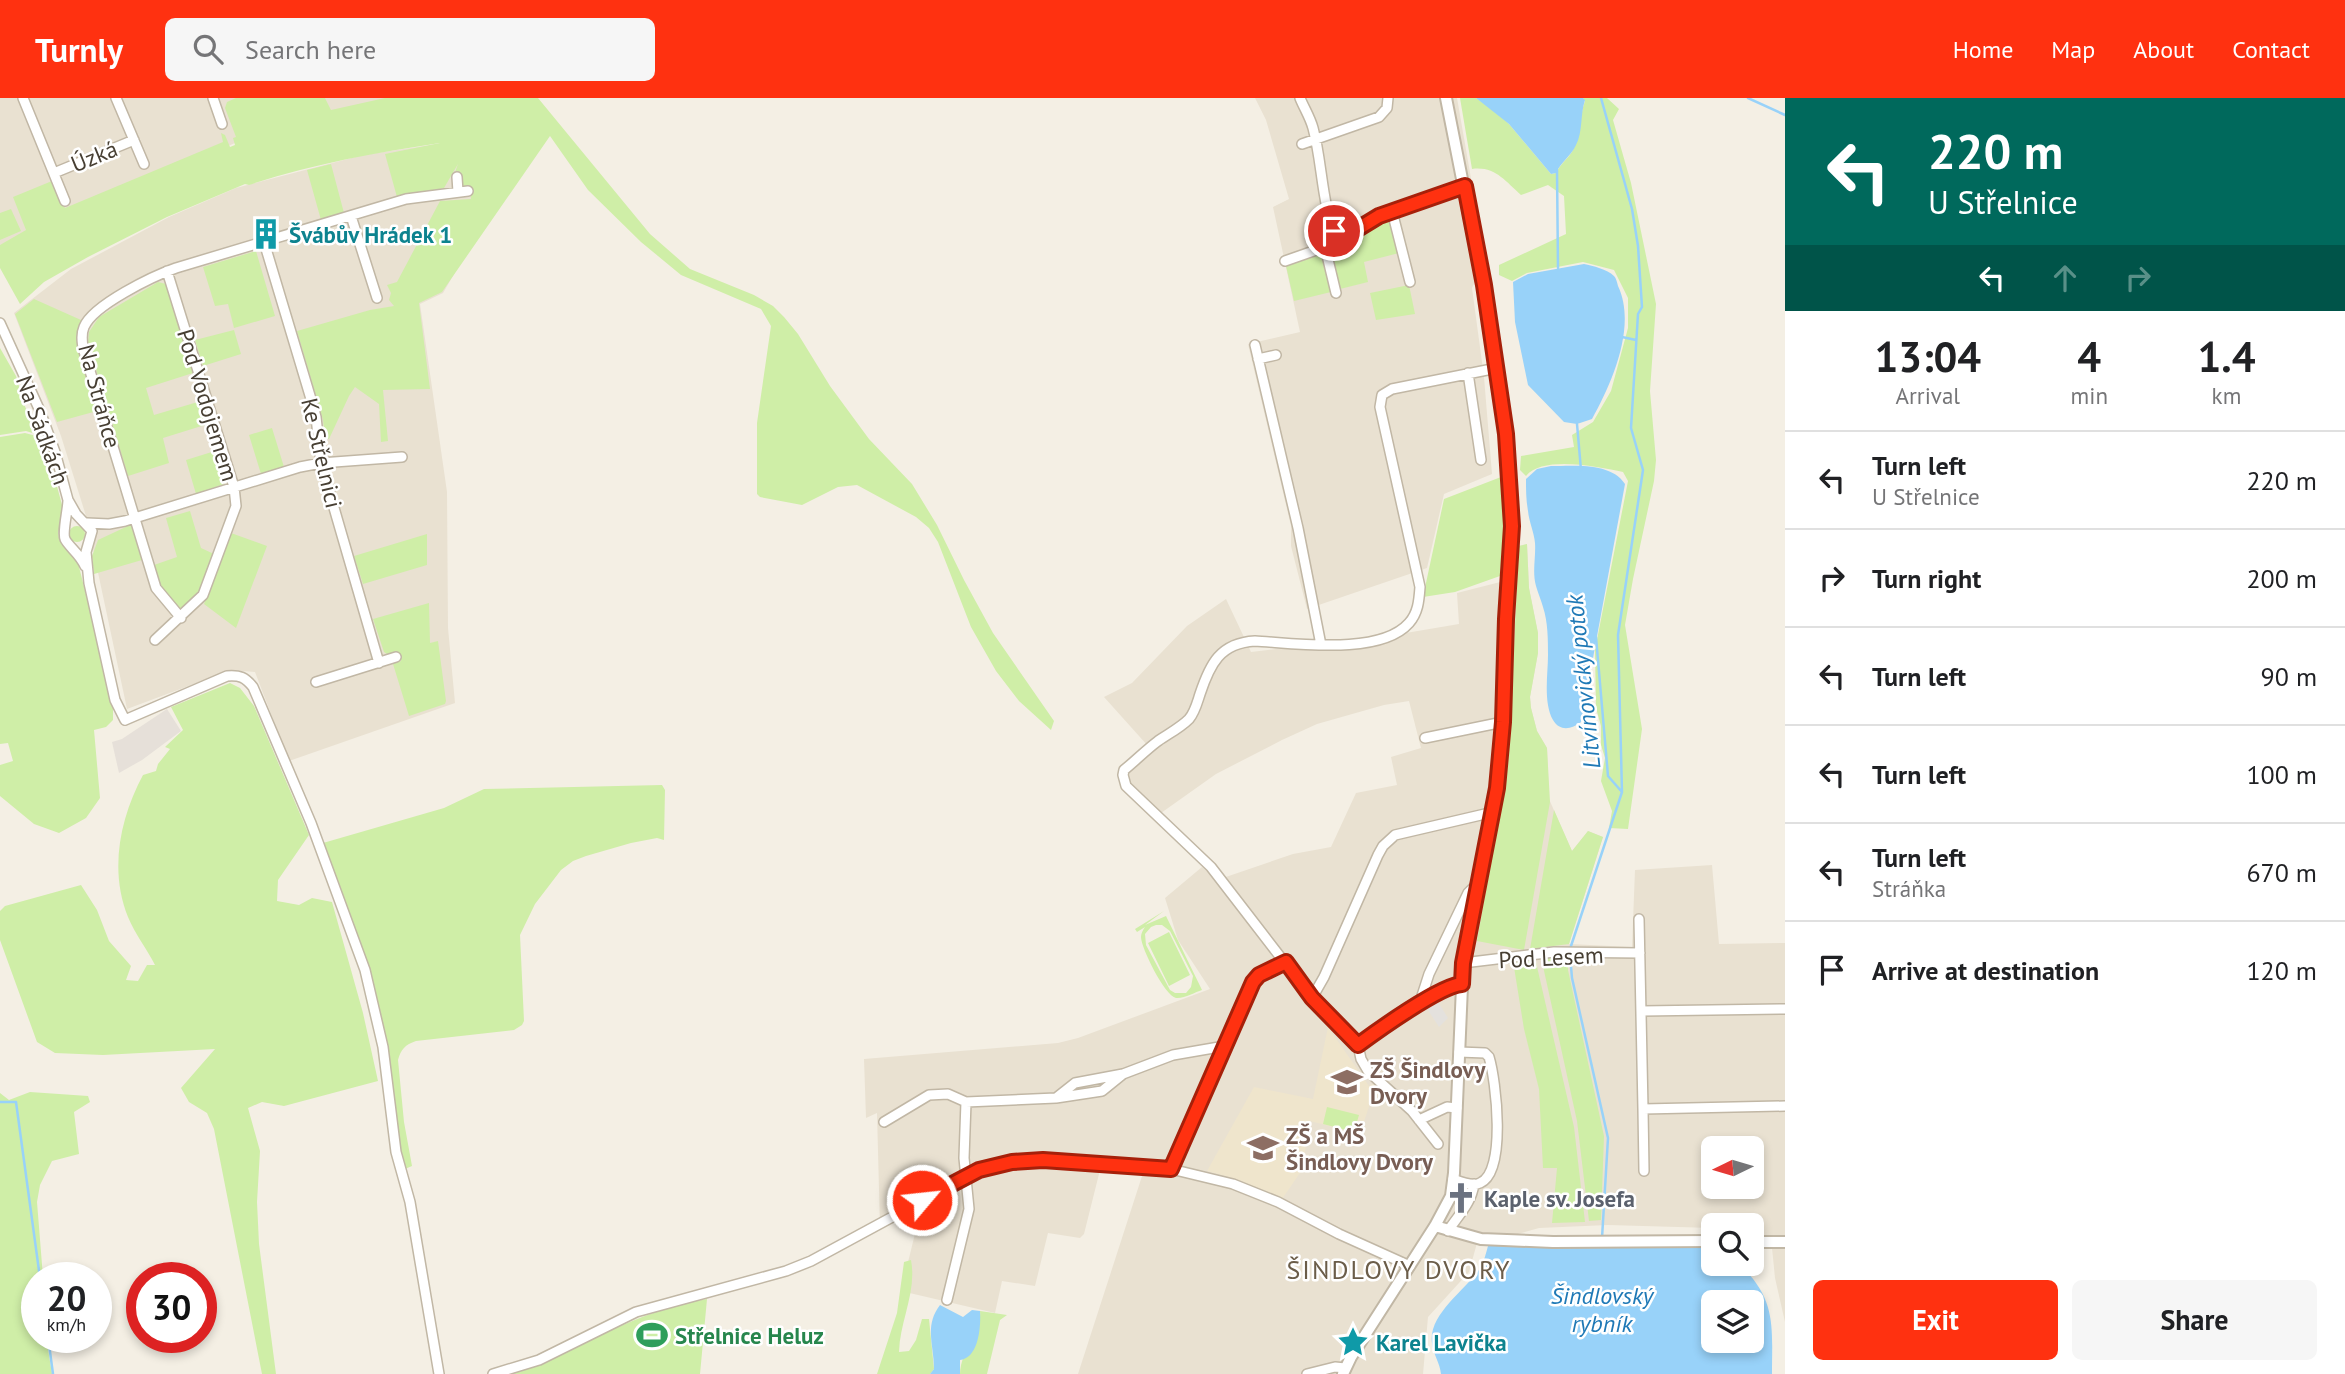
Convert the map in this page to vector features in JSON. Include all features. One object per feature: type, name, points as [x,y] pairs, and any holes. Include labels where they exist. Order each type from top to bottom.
[{"type":"street","name":"Úzká","points":[[23,98],[65,201]]},
{"type":"street","name":"Úzká","points":[[116,98],[144,164]]},
{"type":"street","points":[[1300,98],[1316,140],[1324,188],[1338,241]]},
{"type":"street","points":[[1303,144],[1379,117],[1387,108],[1388,98]]},
{"type":"street","points":[[1307,1374],[1335,1367],[1344,1371],[1451,1196],[1463,963],[1497,788],[1503,722],[1512,526],[1510,462],[1484,285],[1447,98]]},
{"type":"street","points":[[215,99],[222,124]]},
{"type":"street","name":"Úzká","points":[[54,173],[134,140]]},
{"type":"street","points":[[457,177],[458,192]]},
{"type":"street","points":[[1285,261],[1338,241],[1367,222],[1392,211],[1465,186]]},
{"type":"street","name":"Na Stráňce","points":[[181,618],[156,587],[134,518],[83,348],[83,331],[90,318],[100,308],[167,271],[406,199],[468,191]]},
{"type":"street","points":[[1392,211],[1410,282]]},
{"type":"street","points":[[351,216],[377,298]]},
{"type":"street","name":"Ke Střelnici","points":[[264,242],[316,418],[321,463],[379,663]]},
{"type":"street","points":[[1325,247],[1336,293]]},
{"type":"street","name":"Pod Vodojemem","points":[[155,640],[203,595],[236,506],[234,487],[167,271]]},
{"type":"street","name":"Na Sádkách","points":[[0,323],[40,411],[55,452],[68,499],[66,526]]},
{"type":"street","points":[[1255,345],[1298,528],[1321,645]]},
{"type":"street","points":[[1258,359],[1276,355]]},
{"type":"street","points":[[1438,1144],[1419,1120],[1368,1071],[1361,1059],[1358,1045],[1312,998],[1211,867],[1126,786],[1123,775],[1124,770],[1194,713],[1212,664],[1218,655],[1228,649],[1244,642],[1255,641],[1321,645],[1380,640],[1410,622],[1418,608],[1418,570],[1380,407],[1382,396],[1392,389],[1497,368]]},
{"type":"street","points":[[1468,373],[1480,460]]},
{"type":"street","points":[[402,457],[321,463],[292,469],[109,524],[73,520],[66,526],[64,535],[80,554],[86,567],[115,700],[125,720],[227,676],[239,675],[246,678],[253,687],[311,823],[365,970],[383,1047],[396,1152],[412,1214],[439,1374]]},
{"type":"street","name":"Na Sádkách","points":[[68,499],[85,522]]},
{"type":"street","points":[[85,522],[92,531],[86,567]]},
{"type":"street","points":[[71,546],[81,547],[109,524]]},
{"type":"street","points":[[316,682],[396,657]]},
{"type":"street","points":[[1425,738],[1503,722]]},
{"type":"street","points":[[1312,998],[1378,855],[1388,839],[1404,832],[1485,814],[1492,815]]},
{"type":"street","points":[[1419,1005],[1429,974],[1462,904],[1479,884]]},
{"type":"street","points":[[1639,919],[1644,1171]]},
{"type":"street","name":"Pod Lesem","points":[[1463,963],[1554,953],[1640,953]]},
{"type":"street","points":[[1171,1169],[1253,982],[1259,975],[1286,962]]},
{"type":"street","points":[[1358,1045],[1449,987],[1462,984]]},
{"type":"street","points":[[1642,1011],[1785,1009]]},
{"type":"street","points":[[884,1122],[929,1096],[948,1094],[966,1102],[1056,1098],[1075,1083],[1123,1074],[1173,1055],[1225,1046]]},
{"type":"street","points":[[1453,1179],[1479,1184],[1489,1176],[1498,1142],[1490,1062],[1485,1053],[1459,1052]]},
{"type":"street","points":[[947,1300],[969,1209],[966,1177],[966,1102]]},
{"type":"street","points":[[1643,1109],[1785,1106]]},
{"type":"street","points":[[1419,1120],[1447,1107],[1457,1108]]},
{"type":"street","points":[[493,1374],[539,1360],[636,1312],[786,1271],[811,1261],[966,1177],[993,1166],[1027,1160],[1171,1169],[1205,1176],[1248,1190],[1409,1266]]},
{"type":"street","points":[[1448,1231],[1468,1205],[1474,1184]]},
{"type":"street","points":[[1435,1226],[1481,1239],[1701,1241]]},
{"type":"street","points":[[1764,1242],[1785,1242]]},
{"type":"shaded area","points":[[0,98],[399,98],[251,136],[0,246]]},
{"type":"shaded area","points":[[1255,98],[1457,98],[1487,270],[1476,279],[1472,288],[1484,377],[1492,474],[1444,494],[1427,568],[1307,609],[1291,546],[1291,526],[1248,344],[1300,332],[1273,207],[1289,199],[1266,120]]},
{"type":"shaded area","points":[[458,141],[476,151],[475,238],[443,293],[420,304],[447,492],[448,628],[455,703],[289,761],[255,672],[231,670],[127,709],[86,516],[61,436],[14,313],[71,269],[169,217],[236,188],[363,155]]},
{"type":"shaded area","points":[[1527,544],[1529,588],[1538,633],[1538,653],[1530,697],[1537,731],[1547,748],[1549,799],[1572,851],[1588,831],[1603,837],[1569,944],[1632,947],[1635,870],[1712,865],[1719,944],[1785,943],[1785,1322],[1775,1278],[1771,1238],[1764,1238],[1764,1213],[1701,1213],[1701,1228],[1608,1225],[1539,1228],[1514,1235],[1484,1237],[1477,1243],[1469,1272],[1428,1317],[1423,1374],[1078,1374],[1143,1173],[1100,1170],[1084,1234],[1080,1238],[1048,1233],[1035,1286],[1002,1281],[995,1313],[901,1291],[921,1209],[880,1228],[877,1113],[866,1118],[864,1059],[1058,1043],[1210,989],[1178,940],[1165,898],[1202,867],[1217,880],[1293,854],[1331,847],[1356,793],[1397,785],[1391,757],[1421,748],[1409,701],[1384,705],[1317,724],[1282,740],[1216,774],[1161,813],[1120,779],[1119,770],[1148,746],[1104,697],[1132,683],[1187,626],[1226,599],[1251,652],[1394,635],[1459,624],[1457,593],[1516,578],[1519,546]]},
{"type":"shaded area","points":[[167,709],[181,731],[142,760],[119,773],[112,742],[122,739]]},
{"type":"shaded area","points":[[1438,1002],[1448,1018],[1439,1027],[1426,1007]]},
{"type":"shaded area","name":"ZŠ a MŠ Šindlovy Dvory","points":[[1328,1027],[1369,1086],[1375,1083],[1376,1085],[1360,1134],[1310,1121],[1302,1170],[1282,1199],[1207,1171],[1254,1087],[1313,1099]]},
{"type":"green space","points":[[236,98],[325,98],[331,110],[385,98],[538,98],[650,234],[690,269],[754,295],[773,306],[798,334],[830,386],[869,439],[912,484],[937,525],[993,633],[1054,721],[1051,730],[1019,701],[996,671],[971,627],[938,542],[929,528],[916,517],[857,485],[838,487],[802,505],[760,497],[757,494],[757,423],[771,326],[761,309],[681,275],[641,242],[588,190],[550,136],[442,292],[419,303],[430,389],[383,390],[388,441],[381,442],[379,404],[355,387],[329,439],[325,438],[323,420],[297,331],[370,310],[394,306],[389,300],[391,293],[387,285],[397,282],[440,201],[471,199],[470,191],[464,188],[461,177],[453,178],[458,164],[444,188],[397,197],[385,154],[440,143],[344,160],[245,184],[167,217],[88,257],[44,282],[20,304],[0,268],[0,245],[26,230],[13,197],[52,181],[65,208],[223,142],[221,133],[225,135],[230,147],[235,145],[233,138],[236,137],[225,108],[227,102]]},
{"type":"green space","points":[[1460,98],[1476,98],[1496,112],[1551,174],[1556,173],[1576,144],[1585,101],[1583,98],[1607,98],[1619,109],[1613,120],[1631,183],[1656,304],[1650,391],[1656,460],[1654,481],[1625,625],[1642,729],[1628,829],[1609,828],[1612,811],[1601,781],[1605,758],[1596,708],[1595,650],[1628,481],[1623,472],[1572,464],[1545,466],[1526,476],[1520,470],[1521,456],[1574,447],[1572,435],[1593,422],[1611,391],[1628,328],[1628,298],[1614,270],[1583,262],[1527,273],[1512,281],[1499,275],[1499,265],[1566,234],[1564,196],[1548,185],[1521,195],[1493,172],[1472,169]]},
{"type":"green space","points":[[331,164],[344,213],[321,220],[307,170]]},
{"type":"green space","points":[[11,209],[21,231],[0,240],[0,213]]},
{"type":"green space","points":[[1385,220],[1390,223],[1399,253],[1364,262],[1368,282],[1340,289],[1332,253]]},
{"type":"green space","points":[[256,251],[275,316],[234,328],[228,304],[215,306],[203,267]]},
{"type":"green space","points":[[1317,256],[1323,258],[1331,292],[1294,301],[1286,266]]},
{"type":"green space","points":[[158,282],[166,284],[193,373],[146,388],[154,415],[201,401],[208,424],[163,438],[169,463],[128,476],[88,343],[89,332],[99,317]]},
{"type":"green space","points":[[1409,285],[1415,314],[1376,320],[1370,293]]},
{"type":"green space","points":[[34,299],[81,320],[78,349],[97,411],[57,422],[15,314]]},
{"type":"green space","points":[[234,330],[241,354],[203,366],[195,340]]},
{"type":"green space","points":[[0,348],[16,376],[36,433],[42,436],[26,431],[0,435]]},
{"type":"green space","points":[[272,428],[284,467],[261,474],[249,435]]},
{"type":"green space","points":[[25,433],[44,438],[65,516],[58,532],[59,539],[64,547],[76,555],[113,701],[113,720],[106,727],[94,730],[100,798],[86,818],[59,833],[34,824],[0,796],[0,765],[13,761],[8,743],[0,744],[0,437]]},
{"type":"green space","points":[[215,451],[224,484],[196,494],[186,460]]},
{"type":"green space","points":[[1501,477],[1504,531],[1500,576],[1455,592],[1423,597],[1444,499]]},
{"type":"green space","points":[[190,511],[201,548],[214,554],[201,594],[181,612],[160,588],[154,565],[177,557],[166,518]]},
{"type":"green space","points":[[130,525],[142,560],[94,574],[92,556],[98,540]]},
{"type":"green space","points":[[74,526],[80,526],[85,534],[83,540],[74,542],[69,537],[69,531]]},
{"type":"green space","points":[[231,533],[267,546],[236,628],[204,604]]},
{"type":"green space","points":[[427,534],[427,565],[363,584],[354,556]]},
{"type":"green space","points":[[1527,544],[1529,588],[1538,633],[1538,653],[1530,697],[1537,731],[1547,748],[1550,802],[1524,950],[1477,941],[1508,765],[1519,546]]},
{"type":"green space","points":[[429,603],[430,643],[438,641],[446,701],[445,704],[409,716],[393,664],[401,661],[401,656],[397,652],[384,652],[373,619]]},
{"type":"green space","points":[[230,683],[240,688],[254,706],[309,835],[278,880],[277,901],[299,905],[312,898],[332,902],[363,1013],[378,1081],[284,1106],[262,1102],[248,1108],[260,1151],[257,1202],[259,1244],[276,1374],[262,1374],[214,1129],[207,1113],[189,1102],[181,1088],[215,1049],[103,1055],[55,1053],[37,1042],[0,940],[0,911],[5,906],[81,885],[97,910],[109,941],[131,966],[126,980],[138,981],[147,965],[155,965],[128,917],[122,899],[118,863],[123,826],[143,775],[156,771],[170,749],[165,747],[183,730],[171,707]]},
{"type":"green space","points":[[662,785],[665,790],[664,840],[657,838],[631,843],[573,861],[561,870],[535,904],[520,935],[522,1025],[514,1030],[416,1041],[402,1050],[398,1060],[404,1122],[412,1166],[405,1169],[398,1137],[390,1057],[381,1016],[359,941],[323,843],[444,808],[484,789]]},
{"type":"green space","points":[[1554,810],[1572,851],[1588,831],[1603,837],[1569,944],[1530,949]]},
{"type":"green space","points":[[1164,911],[1145,925],[1166,916],[1202,990],[1179,998],[1171,995],[1154,971],[1145,951],[1141,937],[1145,927],[1137,932],[1135,929]],"holes":[[[1162,925],[1170,931],[1193,976],[1191,987],[1186,993],[1170,990],[1146,945],[1145,934],[1151,927]]]},
{"type":"green space","points":[[1169,932],[1190,975],[1169,986],[1148,943]]},
{"type":"green space","points":[[1568,955],[1568,970],[1604,1136],[1601,1220],[1589,1221],[1577,1121],[1541,957]]},
{"type":"green space","points":[[1535,958],[1574,1127],[1585,1222],[1552,1223],[1557,1168],[1543,1168],[1539,1089],[1524,1029],[1513,961]]},
{"type":"green space","points":[[30,1092],[88,1096],[90,1102],[74,1112],[79,1154],[52,1161],[40,1185],[37,1202],[42,1262],[21,1262],[21,1353],[49,1353],[52,1374],[0,1374],[0,1093],[9,1100]]},
{"type":"green space","points":[[1327,1107],[1359,1115],[1354,1132],[1323,1124]]},
{"type":"green space","points":[[911,1260],[912,1283],[899,1352],[909,1351],[916,1340],[922,1319],[929,1319],[934,1369],[930,1374],[877,1374],[897,1313],[904,1262]]},
{"type":"green space","name":"Střelnice Heluz","points":[[707,1299],[700,1374],[504,1374],[629,1322]]},
{"type":"green space","points":[[980,1311],[1007,1315],[1000,1320],[987,1374],[960,1374],[964,1356],[978,1327]]},
{"type":"water","points":[[1476,98],[1583,98],[1585,100],[1580,135],[1576,145],[1556,173],[1551,174],[1509,124]]},
{"type":"water","points":[[1584,264],[1604,270],[1615,277],[1625,319],[1620,354],[1607,389],[1592,419],[1577,424],[1564,422],[1528,385],[1515,322],[1513,282],[1528,274]]},
{"type":"water","points":[[1551,466],[1601,469],[1619,477],[1625,484],[1581,722],[1566,728],[1556,724],[1548,705],[1547,625],[1535,581],[1535,543],[1526,495],[1526,479],[1537,469]]},
{"type":"water","name":"Šindlovský rybník","points":[[1488,1246],[1701,1246],[1701,1276],[1750,1276],[1760,1290],[1701,1290],[1701,1353],[1764,1353],[1764,1298],[1772,1328],[1772,1374],[1441,1374],[1432,1343],[1432,1332],[1442,1312],[1481,1267]]},
{"type":"water","points":[[940,1305],[963,1317],[972,1310],[980,1311],[978,1340],[971,1354],[960,1360],[960,1374],[930,1374],[934,1369],[932,1320]]},
{"type":"waterway","points":[[1601,98],[1632,209],[1638,246],[1642,307],[1638,314],[1631,428],[1643,470],[1618,635],[1622,792]]},
{"type":"waterway","points":[[1748,98],[1785,115]]},
{"type":"waterway","name":"Litvínovický potok","points":[[1557,170],[1558,268]]},
{"type":"waterway","points":[[1622,337],[1636,340]]},
{"type":"waterway","name":"Litvínovický potok","points":[[1577,424],[1581,470]]},
{"type":"waterway","name":"Litvínovický potok","points":[[1570,949],[1622,792],[1608,776],[1596,637]]},
{"type":"waterway","name":"Litvínovický potok","points":[[1570,955],[1572,978],[1608,1138],[1602,1238]]},
{"type":"waterway","points":[[0,1102],[16,1102],[38,1262]]},
{"type":"waterway","points":[[50,1353],[53,1374]]},
{"type":"place","name":"Švábův Hrádek 1","points":[[266,234]]},
{"type":"place","name":"ZŠ Šindlovy Dvory","points":[[1347,1082]]},
{"type":"place","name":"ZŠ a MŠ Šindlovy Dvory","points":[[1263,1148]]},
{"type":"place","name":"Kaple sv. Josefa","points":[[1461,1198]]},
{"type":"place","name":"Střelnice Heluz","points":[[652,1335]]},
{"type":"place","name":"Karel Lavička","points":[[1353,1342]]},
{"type":"district","name":"ŠINDLOVY DVORY","points":[[1399,1269]]},
{"type":"route","points":[[922,1200],[979,1170],[1027,1160],[1171,1169],[1253,982],[1259,975],[1286,962],[1312,998],[1358,1045],[1449,987],[1462,984],[1463,963],[1497,788],[1503,722],[1512,526],[1510,462],[1484,285],[1465,186],[1379,216],[1338,241],[1334,231]]}]
